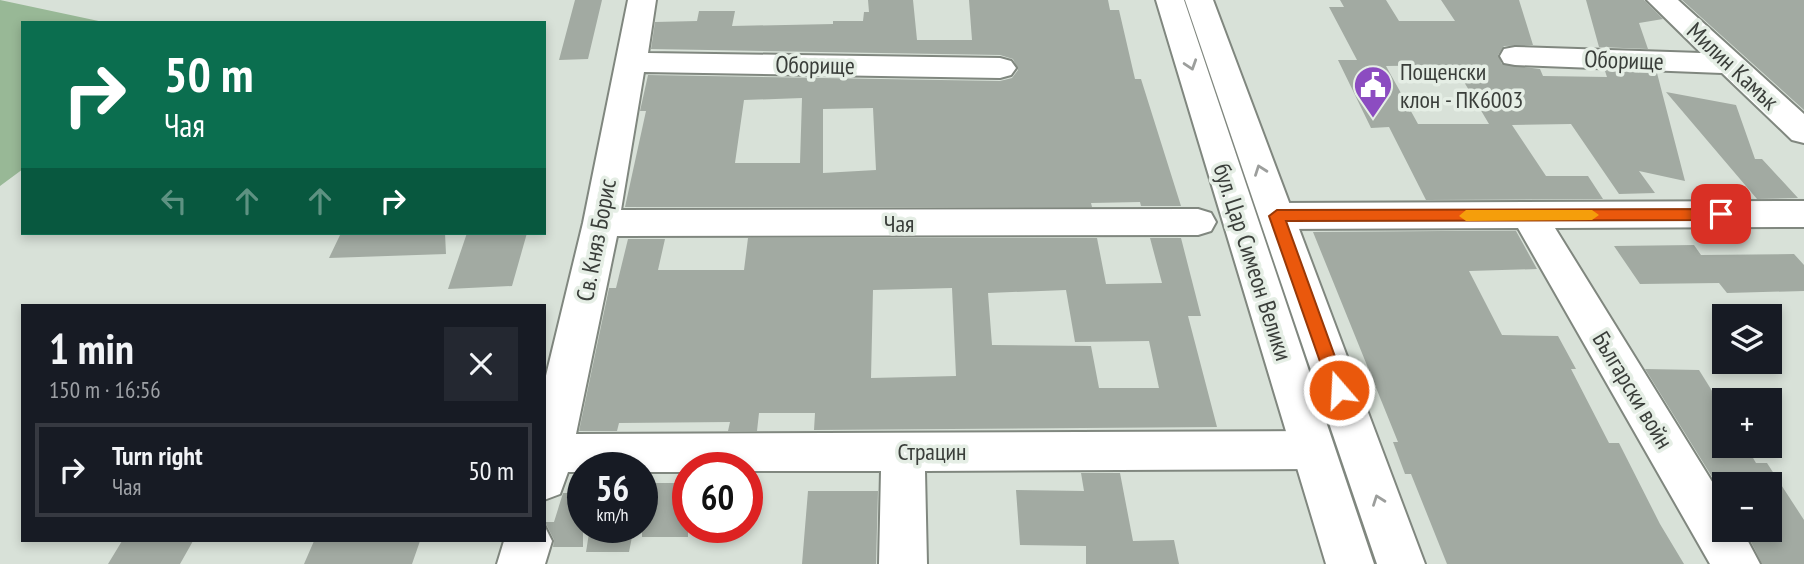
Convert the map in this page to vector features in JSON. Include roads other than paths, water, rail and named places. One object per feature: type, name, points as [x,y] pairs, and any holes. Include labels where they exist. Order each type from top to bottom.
[{"type":"street","name":"Св. Княз Борис","points":[[548,466],[601,223],[642,0]]},
{"type":"street","name":"бул. Цар Симеон Велики","points":[[1170,0],[1350,564]]},
{"type":"street","name":"бул. Цар Симеон Велики","points":[[1199,0],[1401,564]]},
{"type":"street","name":"Милин Камък","points":[[1661,0],[1804,132]]},
{"type":"street","name":"Оборище","points":[[1515,56],[1732,64]]},
{"type":"street","name":"Оборище","points":[[631,62],[1000,68]]},
{"type":"street","points":[[1277,216],[1804,214]]},
{"type":"street","name":"Български войн","points":[[1529,215],[1736,564]]},
{"type":"street","name":"Чая","points":[[601,223],[1198,222]]},
{"type":"street","name":"Страцин","points":[[548,466],[903,451],[1313,450]]},
{"type":"street","points":[[903,451],[903,564]]},
{"type":"street","points":[[521,564],[528,542]]},
{"type":"place","name":"Пощенски клон - ПК6003","points":[[1373,119]]}]
